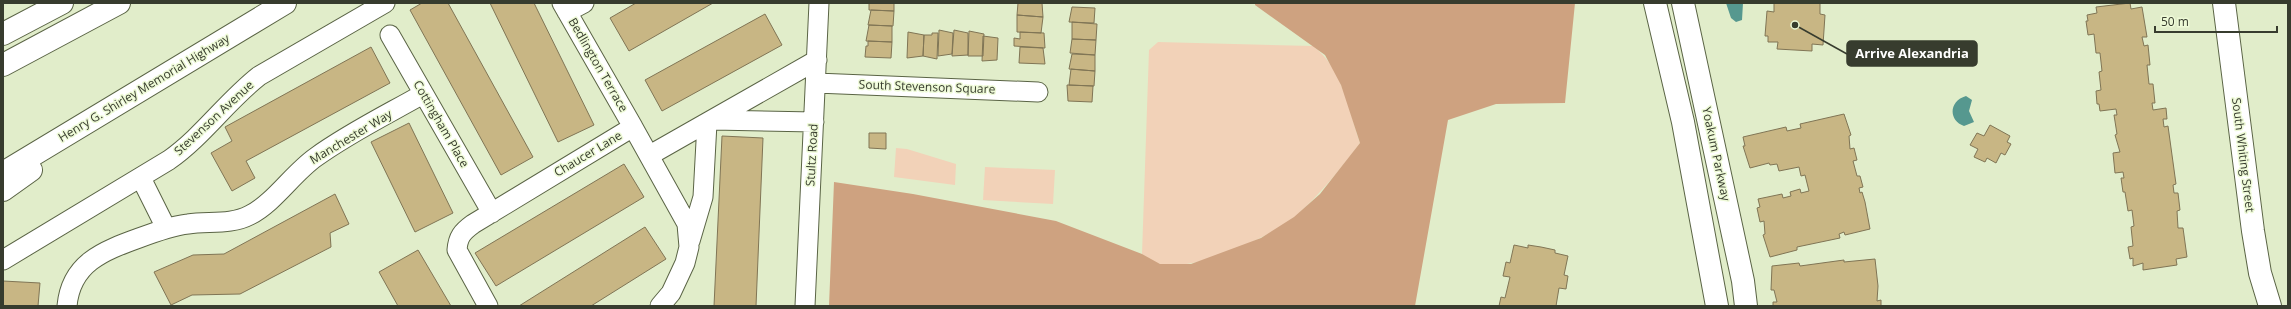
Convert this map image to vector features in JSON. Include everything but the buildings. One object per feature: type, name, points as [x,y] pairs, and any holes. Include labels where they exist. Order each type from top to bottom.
[{"type":"main road","points":[[3,34],[62,3]]},
{"type":"main road","points":[[3,64],[119,3]]},
{"type":"main road","name":"Henry G. Shirley Memorial Highway","points":[[3,173],[285,3]]},
{"type":"main road","points":[[1655,3],[1682,122],[1717,306]]},
{"type":"main road","name":"Yoakum Parkway","points":[[1683,3],[1743,281],[1746,306]]},
{"type":"main road","name":"South Whiting Street","points":[[2224,3],[2253,231],[2260,273],[2270,306]]},
{"type":"main road","points":[[3,190],[216,45]]},
{"type":"street","name":"Stevenson Avenue","points":[[3,260],[141,178],[188,145],[245,87],[259,76],[384,3]]},
{"type":"street","points":[[565,8],[584,3]]},
{"type":"street","name":"Stultz Road","points":[[805,306],[819,3]]},
{"type":"street","name":"Bedlington Terrace","points":[[565,8],[634,127]]},
{"type":"street","name":"Cottingham Place","points":[[390,35],[492,213]]},
{"type":"street","points":[[650,155],[817,60]]},
{"type":"street","name":"South Stevenson Square","points":[[816,83],[1038,92]]},
{"type":"street","name":"Manchester Way","points":[[67,306],[71,285],[91,260],[108,250],[166,228],[188,224],[236,220],[251,215],[316,156],[423,94]]},
{"type":"street","points":[[709,121],[814,122]]},
{"type":"street","points":[[660,306],[678,281],[698,220],[703,198],[709,121]]},
{"type":"street","name":"Chaucer Lane","points":[[488,306],[457,250],[457,240],[465,230],[634,127],[687,224],[689,247]]},
{"type":"street","points":[[141,178],[166,228]]},
{"type":"shaded area","points":[[1255,3],[1575,3],[1565,103],[1496,104],[1448,120],[1415,306],[829,306],[834,182],[913,194],[1056,221],[1142,254],[1160,264],[1191,264],[1261,238],[1294,217],[1320,194],[1360,143],[1341,85],[1325,55],[1255,5]]},
{"type":"shaded area","points":[[1158,42],[1313,46],[1323,55],[1338,77],[1360,143],[1330,181],[1305,208],[1296,216],[1269,234],[1231,251],[1191,263],[1174,265],[1155,262],[1142,254],[1149,50]]},
{"type":"shaded area","points":[[896,148],[907,149],[956,164],[955,185],[894,177]]},
{"type":"shaded area","points":[[985,167],[1055,170],[1053,204],[983,200]]},
{"type":"water","points":[[1726,3],[1743,3],[1742,20],[1736,22],[1731,18]]},
{"type":"water","points":[[1966,96],[1972,100],[1969,111],[1974,122],[1964,126],[1955,119],[1953,111],[1956,102],[1960,98]]},
{"type":"place","name":"Arrive Alexandria","points":[[1795,25]]}]
